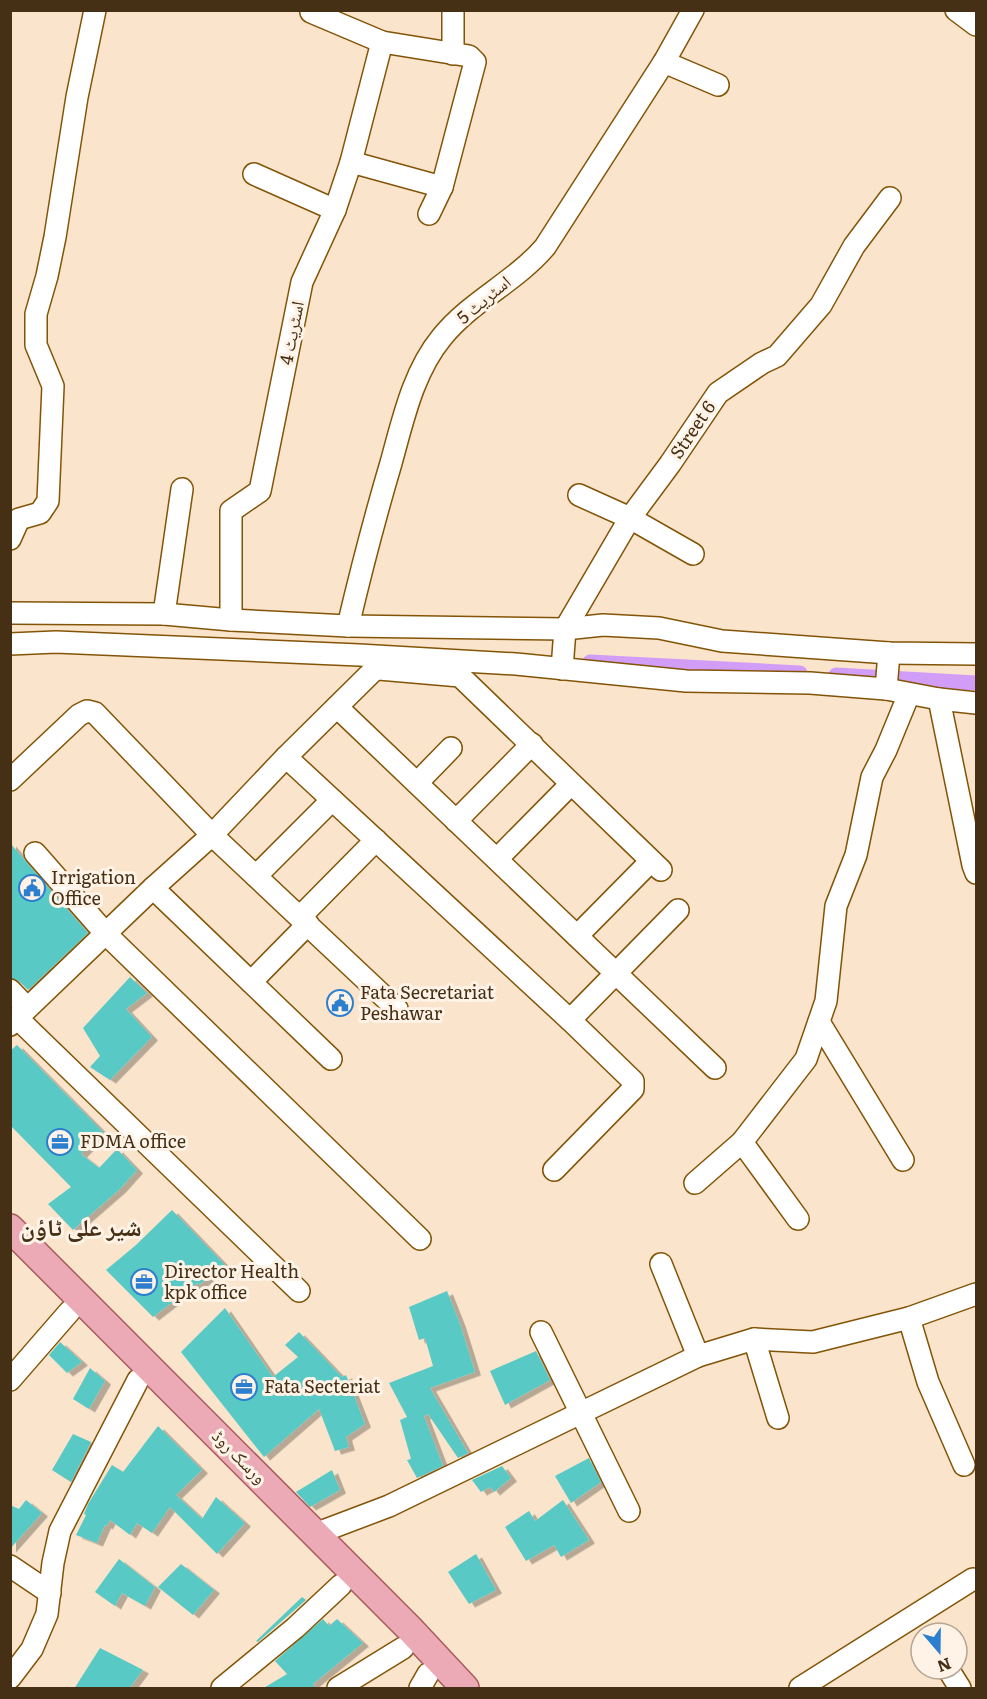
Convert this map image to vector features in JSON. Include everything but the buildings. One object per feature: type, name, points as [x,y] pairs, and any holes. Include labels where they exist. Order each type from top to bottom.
[{"type":"main road","name":"ورسک روڈ","points":[[10,1228],[315,1534],[379,1611],[430,1684]]},
{"type":"main road","name":"ورسک روڈ","points":[[10,1252],[341,1585],[379,1611],[465,1689]]},
{"type":"street","points":[[10,539],[19,519],[40,513],[48,501],[53,386],[36,345],[36,314],[55,237],[77,97],[95,10]]},
{"type":"street","points":[[453,10],[453,54]]},
{"type":"street","name":"اسٹریٹ 5","points":[[348,626],[407,404],[423,367],[442,337],[470,309],[535,259],[545,247],[663,62],[693,10]]},
{"type":"street","points":[[956,10],[976,25]]},
{"type":"street","points":[[311,12],[382,42],[469,56],[475,62],[442,188],[429,214]]},
{"type":"street","name":"اسٹریٹ 4","points":[[231,620],[231,511],[260,491],[302,282],[335,210],[351,162],[382,42]]},
{"type":"street","points":[[663,62],[718,85]]},
{"type":"street","points":[[351,162],[442,188]]},
{"type":"street","points":[[254,174],[335,210]]},
{"type":"street","name":"Street 6","points":[[564,630],[630,518],[718,393],[762,363],[777,356],[821,305],[854,246],[890,198]]},
{"type":"street","points":[[164,614],[182,489]]},
{"type":"street","points":[[579,495],[630,518],[693,554]]},
{"type":"street","points":[[10,612],[164,614],[348,626],[564,630],[603,626],[659,628],[723,641],[889,653],[976,654]]},
{"type":"street","points":[[562,668],[564,630]]},
{"type":"street","points":[[10,644],[56,642],[516,664],[686,681],[810,683],[886,689],[976,703]]},
{"type":"street","points":[[886,689],[889,653]]},
{"type":"street","points":[[18,1017],[153,888],[212,836],[286,757],[374,670],[379,669],[460,676],[656,866],[577,936]]},
{"type":"street","points":[[695,1183],[742,1142],[806,1059],[826,1000],[836,906],[856,855],[872,777],[909,694]]},
{"type":"street","points":[[939,699],[976,873]]},
{"type":"street","points":[[337,707],[715,1068]]},
{"type":"street","points":[[10,780],[80,715],[87,711],[95,713],[212,836],[397,1009]]},
{"type":"street","points":[[456,821],[532,744]]},
{"type":"street","points":[[417,783],[452,748]]},
{"type":"street","points":[[286,757],[633,1081],[633,1089],[554,1170]]},
{"type":"street","points":[[497,859],[571,784]]},
{"type":"street","points":[[256,876],[332,800]]},
{"type":"street","points":[[251,982],[376,840]]},
{"type":"street","points":[[35,853],[106,934],[420,1239]]},
{"type":"street","points":[[153,888],[331,1059]]},
{"type":"street","points":[[570,1020],[678,910]]},
{"type":"street","points":[[10,990],[18,1017],[299,1291]]},
{"type":"street","points":[[819,1022],[903,1160]]},
{"type":"street","points":[[742,1142],[798,1219]]},
{"type":"street","points":[[661,1264],[698,1356]]},
{"type":"street","points":[[315,1534],[388,1506],[698,1356],[754,1339],[813,1342],[909,1318],[976,1294]]},
{"type":"street","points":[[10,1380],[70,1311]]},
{"type":"street","points":[[909,1318],[928,1382],[964,1465]]},
{"type":"street","points":[[541,1332],[629,1511]]},
{"type":"street","points":[[754,1339],[778,1418]]},
{"type":"street","points":[[10,1678],[32,1649],[47,1614],[53,1563],[60,1531],[138,1380]]},
{"type":"street","points":[[10,1566],[50,1593]]},
{"type":"street","points":[[924,1621],[973,1579]]},
{"type":"street","points":[[222,1689],[295,1628],[341,1585]]},
{"type":"street","points":[[800,1689],[909,1630]]},
{"type":"street","points":[[338,1689],[404,1648]]},
{"type":"waterway","points":[[590,662],[800,673]]},
{"type":"waterway","points":[[836,675],[976,683]]},
{"type":"place","name":"Irrigation Office","points":[[32,888]]},
{"type":"place","name":"Fata Secretariat Peshawar","points":[[340,1003]]},
{"type":"place","name":"FDMA office","points":[[60,1142]]},
{"type":"place","name":"Director Health kpk office","points":[[144,1282]]},
{"type":"place","name":"Fata Secteriat","points":[[244,1387]]},
{"type":"district","name":"شیر علی ٹاؤن","points":[[81,1228]]}]
